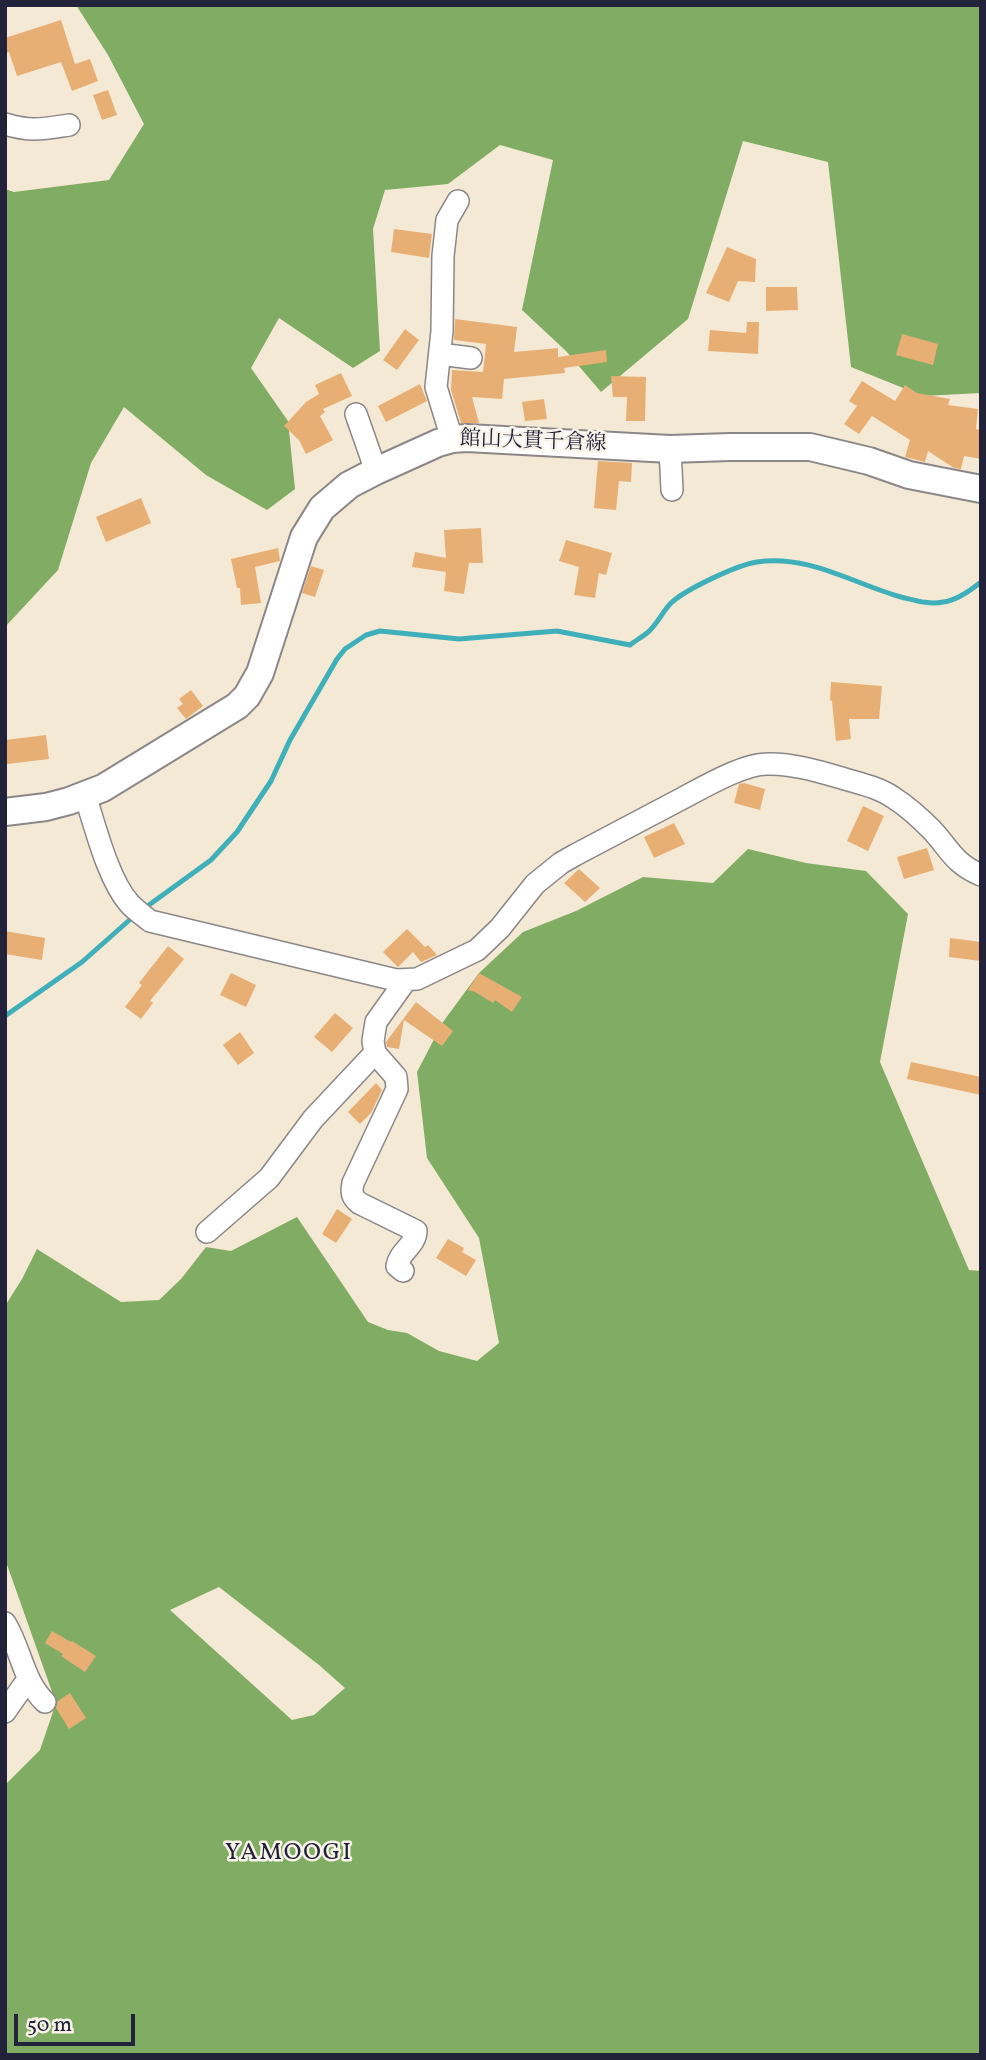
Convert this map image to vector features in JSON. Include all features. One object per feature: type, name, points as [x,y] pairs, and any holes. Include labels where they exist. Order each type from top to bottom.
[{"type":"main road","name":"館山大貫千倉線","points":[[5,812],[46,807],[103,788],[237,706],[247,696],[260,673],[304,537],[322,508],[349,485],[452,439],[670,449],[810,447],[869,461],[909,475],[981,489]]},
{"type":"street","points":[[5,124],[23,130],[69,125]]},
{"type":"street","points":[[452,439],[436,387],[447,220],[458,201]]},
{"type":"street","points":[[440,354],[471,358]]},
{"type":"street","points":[[356,414],[376,471]]},
{"type":"street","points":[[670,449],[672,490]]},
{"type":"street","points":[[85,795],[113,875],[129,904],[150,921],[396,980],[417,979],[477,950],[500,928],[535,884],[561,863],[713,783],[765,764],[832,775],[893,797],[925,823],[954,859],[981,875]]},
{"type":"street","points":[[403,1271],[397,1266],[397,1261],[416,1237],[416,1231],[359,1203],[352,1191],[353,1183],[397,1089],[396,1077],[374,1053],[376,1022],[406,980]]},
{"type":"street","points":[[207,1232],[269,1178],[313,1119],[374,1053]]},
{"type":"street","points":[[5,1623],[28,1679],[46,1702]]},
{"type":"street","points":[[5,1712],[28,1679]]},
{"type":"green space","points":[[76,5],[981,5],[981,393],[923,396],[851,367],[828,162],[743,141],[688,319],[601,392],[566,351],[522,310],[553,160],[500,145],[448,184],[385,190],[373,229],[380,351],[353,368],[279,318],[251,368],[288,421],[295,489],[267,510],[206,475],[124,407],[91,463],[58,570],[5,627],[5,189],[14,192],[109,180],[144,124],[108,55]]},
{"type":"green space","points":[[748,849],[806,863],[866,871],[908,914],[880,1062],[969,1270],[981,1271],[981,2055],[5,2055],[5,1785],[40,1750],[56,1703],[5,1559],[5,1306],[37,1249],[121,1302],[159,1300],[181,1279],[206,1247],[231,1251],[297,1217],[368,1322],[388,1330],[407,1333],[439,1351],[477,1361],[499,1343],[479,1238],[427,1158],[417,1072],[443,1022],[479,973],[523,932],[576,911],[643,877],[713,883]],"holes":[[[219,1587],[345,1688],[314,1715],[292,1720],[170,1610]]]},
{"type":"building","points":[[61,20],[75,64],[90,59],[98,81],[72,91],[61,62],[17,76],[9,52],[5,53],[5,38]]},
{"type":"building","points":[[108,90],[117,115],[102,120],[93,95]]},
{"type":"building","points":[[394,229],[432,234],[429,258],[391,252]]},
{"type":"building","points":[[727,247],[756,259],[755,282],[738,281],[729,302],[706,293]]},
{"type":"building","points":[[766,287],[797,287],[798,310],[766,311]]},
{"type":"building","points":[[455,319],[517,327],[514,352],[558,348],[558,357],[606,350],[607,362],[564,368],[565,373],[504,379],[502,399],[472,397],[479,423],[461,423],[451,390],[452,370],[483,372],[486,344],[454,340]]},
{"type":"building","points":[[747,322],[759,322],[758,354],[708,351],[710,330],[746,333]]},
{"type":"building","points":[[405,329],[419,340],[397,370],[383,360]]},
{"type":"building","points":[[902,334],[938,344],[933,365],[896,355]]},
{"type":"building","points":[[341,373],[352,396],[323,409],[325,412],[320,416],[333,440],[306,454],[299,440],[284,426],[306,402],[319,394],[315,385]]},
{"type":"building","points":[[611,376],[646,377],[645,421],[626,421],[627,397],[613,397]]},
{"type":"building","points":[[862,381],[895,401],[905,385],[917,393],[950,399],[948,405],[978,409],[976,429],[981,430],[981,459],[964,456],[961,469],[954,468],[928,451],[925,462],[905,457],[910,440],[872,416],[859,434],[844,424],[857,406],[849,401]]},
{"type":"building","points":[[420,384],[427,401],[386,422],[378,406]]},
{"type":"building","points":[[544,399],[547,419],[525,421],[522,402]]},
{"type":"building","points":[[598,461],[632,463],[631,482],[619,481],[616,510],[594,508]]},
{"type":"building","points":[[141,498],[151,523],[106,542],[96,517]]},
{"type":"building","points":[[481,528],[483,563],[469,563],[464,594],[444,591],[446,572],[412,567],[415,552],[446,558],[444,530]]},
{"type":"building","points":[[566,540],[612,553],[606,575],[599,573],[595,598],[574,595],[579,567],[559,561]]},
{"type":"building","points":[[278,548],[280,561],[255,567],[261,603],[241,605],[240,588],[237,588],[231,559]]},
{"type":"building","points":[[311,566],[324,570],[315,597],[302,593]]},
{"type":"building","points":[[831,682],[882,686],[879,719],[849,719],[851,739],[836,741],[830,700]]},
{"type":"building","points":[[191,690],[203,706],[186,719],[177,708],[183,704],[179,699]]},
{"type":"building","points":[[46,735],[49,759],[7,764],[5,740]]},
{"type":"building","points":[[739,784],[765,789],[760,810],[734,803]]},
{"type":"building","points":[[863,806],[884,816],[868,851],[847,841]]},
{"type":"building","points":[[674,823],[685,844],[654,858],[644,837]]},
{"type":"building","points":[[927,848],[934,870],[904,879],[897,857]]},
{"type":"building","points":[[579,869],[600,888],[585,902],[564,883]]},
{"type":"building","points":[[407,929],[437,955],[421,962],[413,952],[398,967],[383,952]]},
{"type":"building","points":[[5,931],[45,938],[42,960],[5,954]]},
{"type":"building","points":[[950,938],[981,942],[981,961],[949,957]]},
{"type":"building","points":[[168,946],[184,959],[150,1001],[153,1003],[141,1019],[125,1007],[142,985],[139,983]]},
{"type":"building","points":[[231,973],[256,985],[246,1007],[220,995]]},
{"type":"building","points":[[479,973],[522,997],[512,1012],[495,1000],[493,1003],[468,990]]},
{"type":"building","points":[[416,1002],[453,1031],[442,1046],[404,1020],[399,1049],[387,1047],[386,1042]]},
{"type":"building","points":[[335,1013],[353,1028],[332,1052],[314,1037]]},
{"type":"building","points":[[240,1032],[254,1053],[238,1065],[223,1045]]},
{"type":"building","points":[[911,1062],[981,1077],[981,1095],[907,1079]]},
{"type":"building","points":[[376,1083],[382,1090],[371,1113],[360,1124],[348,1112]]},
{"type":"building","points":[[337,1209],[352,1219],[336,1243],[322,1234]]},
{"type":"building","points":[[448,1239],[464,1248],[462,1252],[476,1260],[466,1276],[436,1258]]},
{"type":"building","points":[[52,1631],[96,1656],[85,1672],[45,1643]]},
{"type":"building","points":[[70,1693],[86,1718],[69,1729],[56,1708],[58,1701]]},
{"type":"waterway","points":[[142,910],[211,860],[237,832],[271,781],[290,740],[337,659],[345,649],[366,635],[380,631],[459,639],[557,631],[630,645],[651,630],[678,597],[725,573],[757,562],[794,562],[813,566],[901,597],[927,603],[953,600],[981,582]]},
{"type":"waterway","points":[[5,1016],[82,962],[134,916]]},
{"type":"district","name":"YAMOOGI","points":[[289,1855]]}]
